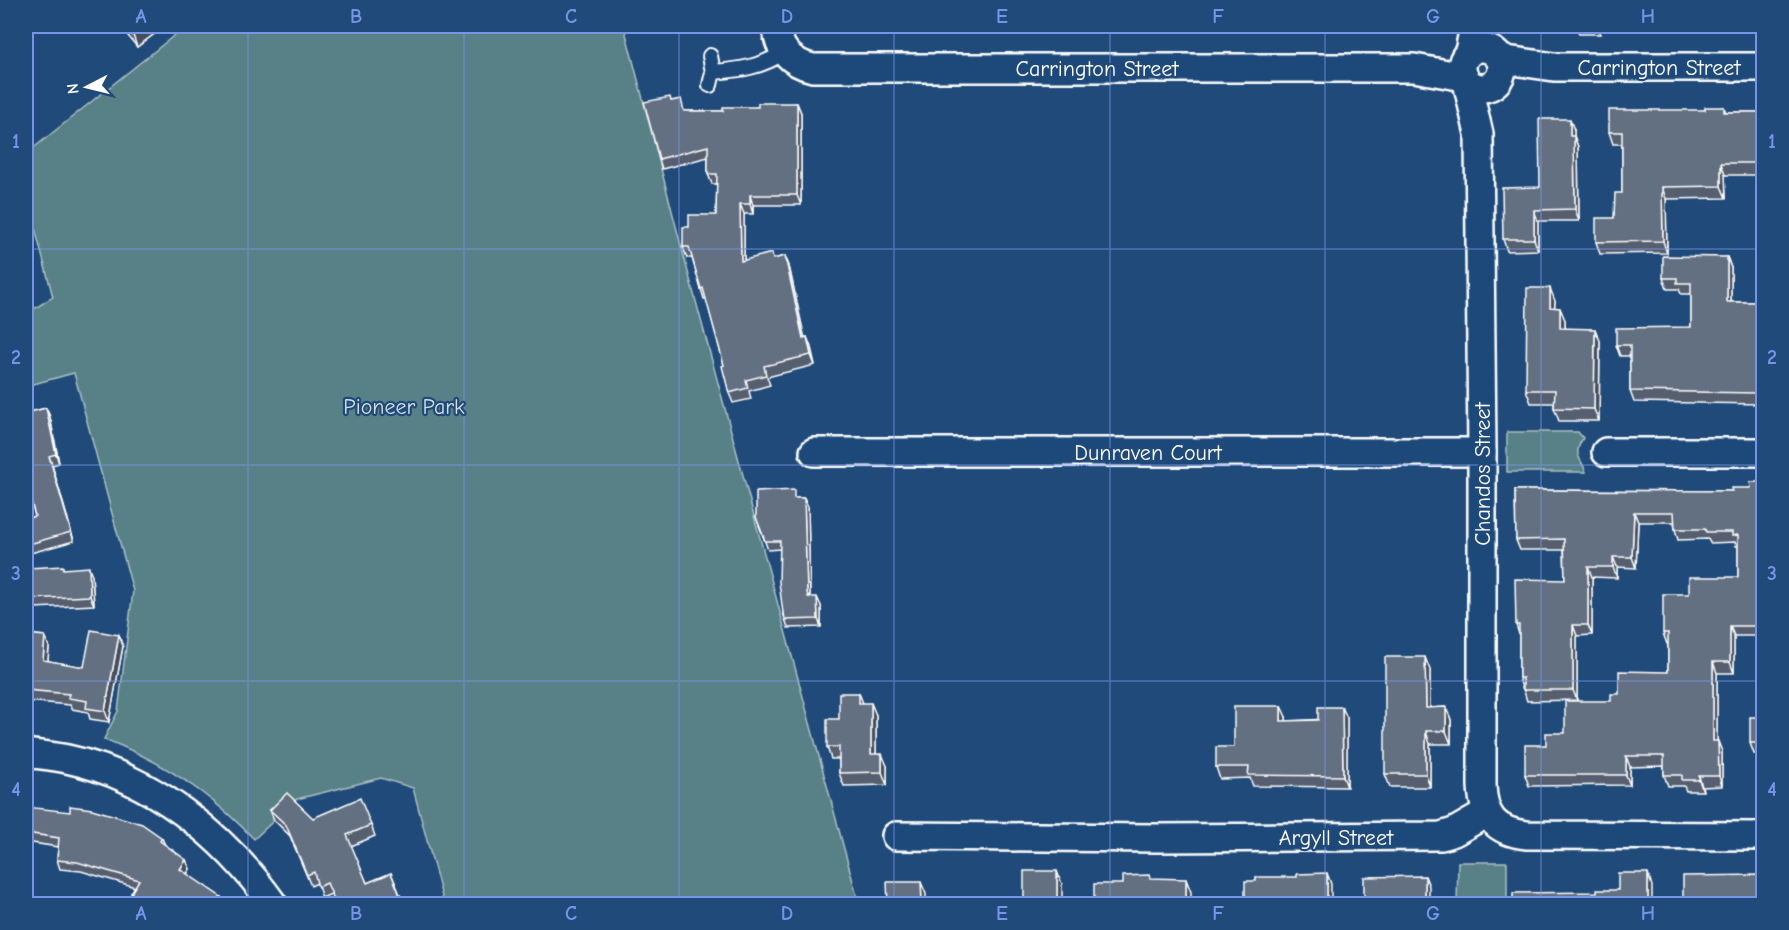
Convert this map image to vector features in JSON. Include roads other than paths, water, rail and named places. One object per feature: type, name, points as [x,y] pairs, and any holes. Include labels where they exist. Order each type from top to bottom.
[{"type":"street","points":[[778,26],[784,52]]},
{"type":"street","points":[[1474,26],[1466,67],[1479,134]]},
{"type":"street","points":[[1479,134],[1499,69],[1487,26]]},
{"type":"street","points":[[1466,67],[1480,48],[1493,51],[1499,69]]},
{"type":"street","name":"Carrington Street","points":[[784,52],[796,63],[813,68],[1466,67]]},
{"type":"street","points":[[1466,67],[1478,89],[1485,89],[1499,69]]},
{"type":"street","name":"Carrington Street","points":[[1499,69],[1764,67]]},
{"type":"street","name":"Chandos Street","points":[[1479,134],[1482,800],[1486,813]]},
{"type":"street","name":"Dunraven Court","points":[[814,452],[1482,452]]},
{"type":"street","points":[[1606,452],[1764,452]]},
{"type":"street","points":[[26,753],[67,759],[120,775],[174,804],[217,839],[257,882],[273,904]]},
{"type":"street","points":[[1486,813],[1501,828],[1514,834],[1764,836]]},
{"type":"street","name":"Argyll Street","points":[[896,836],[1167,838],[1441,836],[1454,832],[1486,813]]},
{"type":"lane","points":[[710,56],[711,79],[759,66],[784,52]]},
{"type":"park label","name":"Pioneer Park","points":[[404,406]]}]
